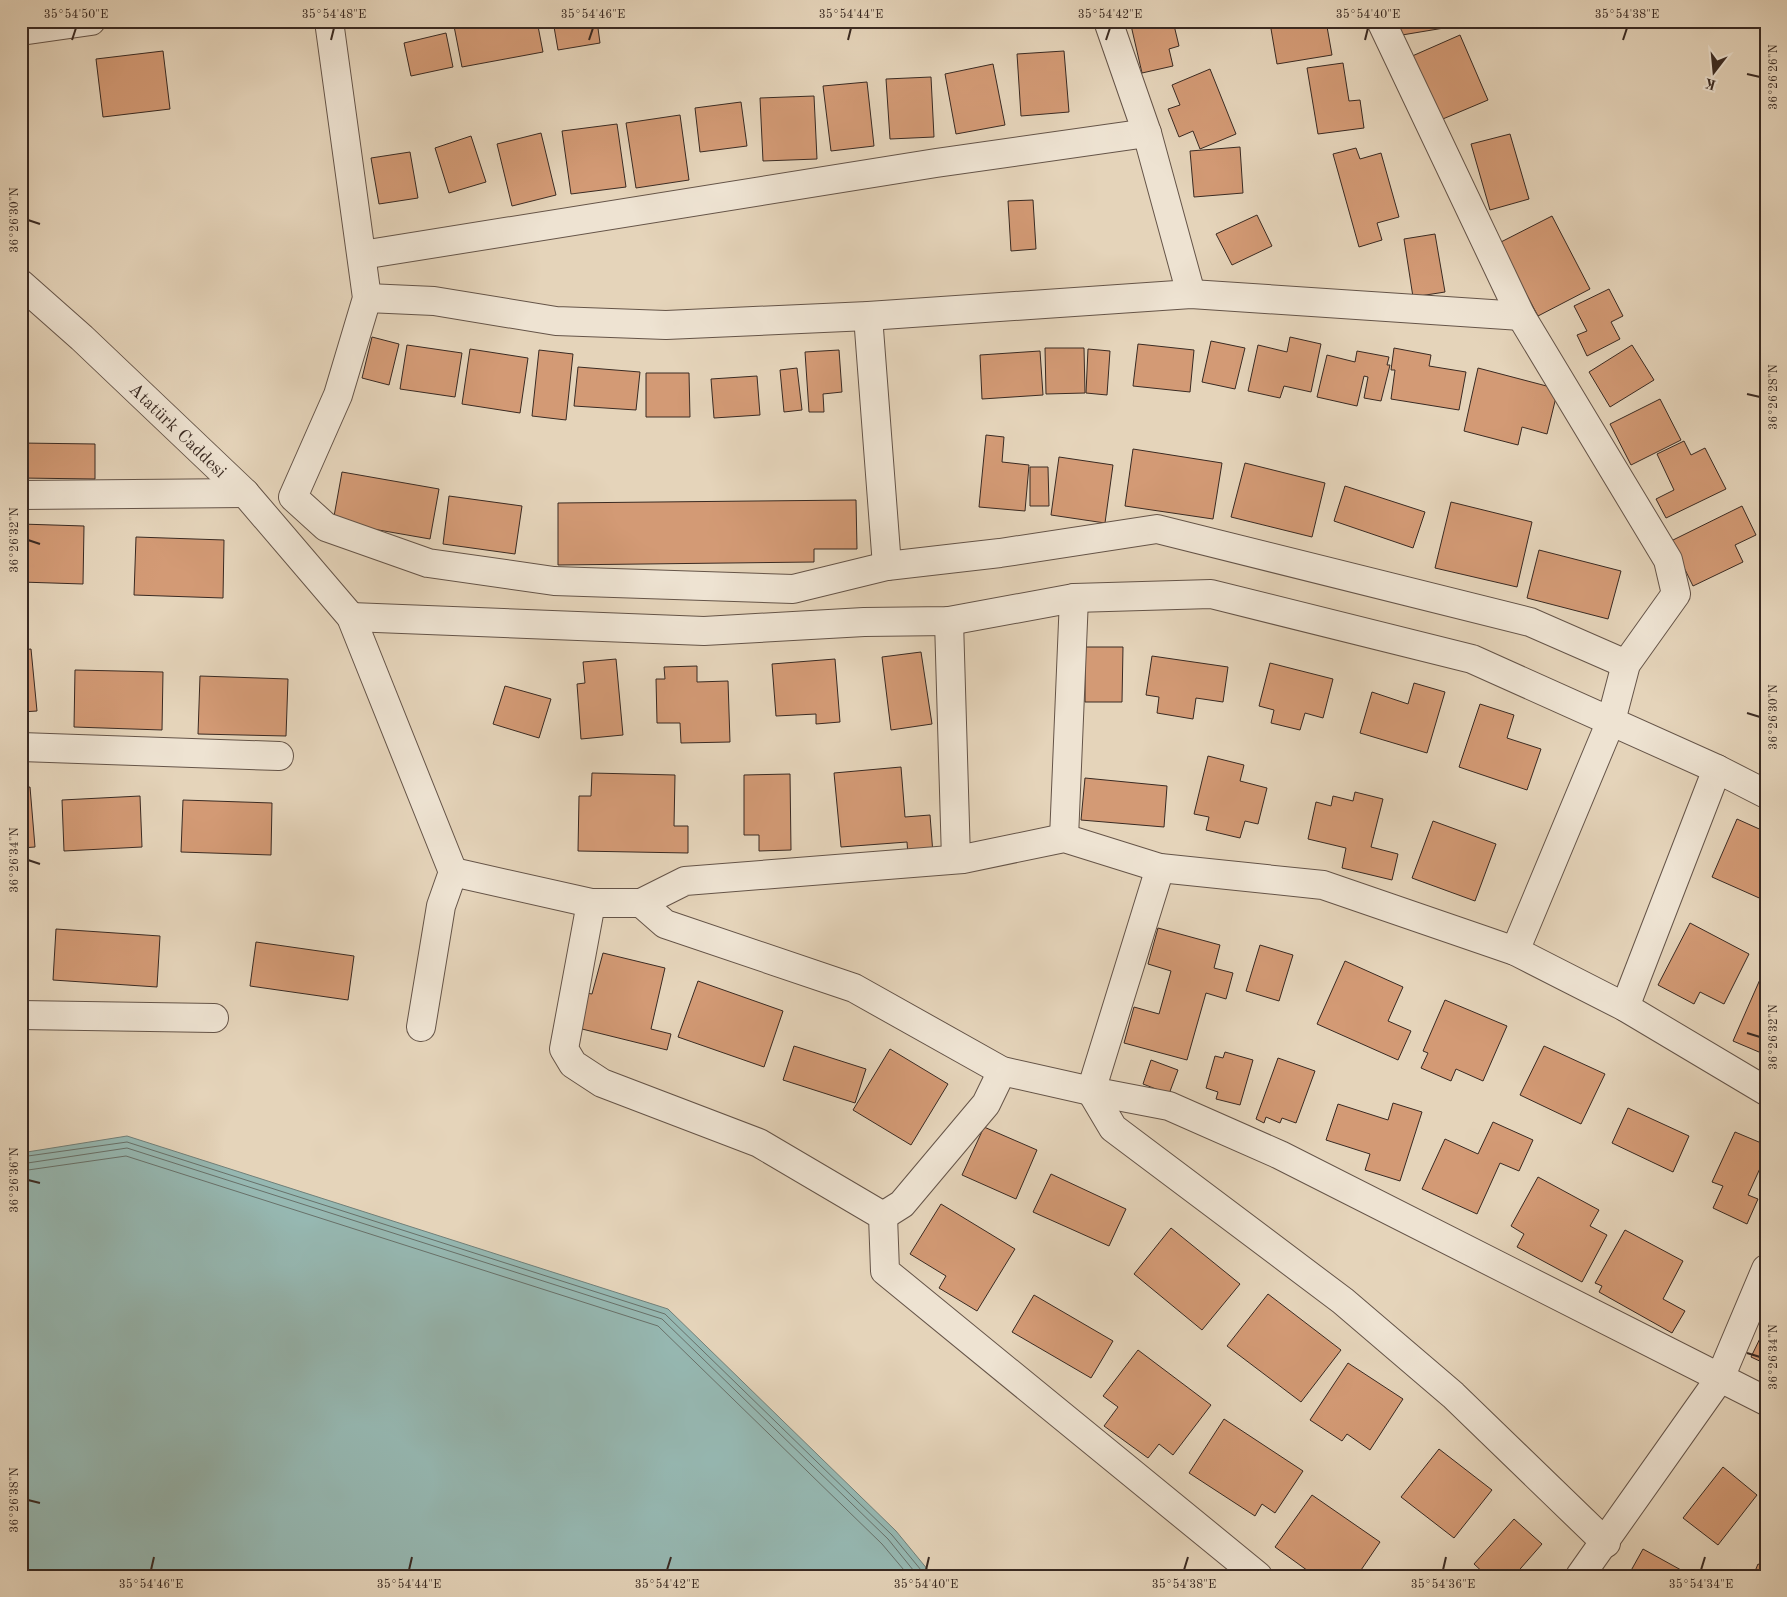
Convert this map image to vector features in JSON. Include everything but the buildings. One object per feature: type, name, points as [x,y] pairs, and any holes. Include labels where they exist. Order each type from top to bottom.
[{"type":"street","points":[[21,31],[91,21]]},
{"type":"street","points":[[329,21],[367,298],[338,395],[293,497],[326,527],[428,563],[554,581],[793,589],[887,566],[1000,554],[1156,529],[1530,622],[1626,664]]},
{"type":"street","points":[[1108,21],[1147,133],[1191,294]]},
{"type":"street","points":[[1381,21],[1521,316],[1668,560],[1676,594],[1626,664],[1611,721],[1515,951]]},
{"type":"street","points":[[362,255],[936,162],[1147,133]]},
{"type":"street","name":"Atatürk Caddesi","points":[[21,284],[82,338],[245,493],[352,617]]},
{"type":"street","points":[[367,298],[434,302],[565,322],[666,325],[868,316],[1191,294],[1521,316]]},
{"type":"street","points":[[868,316],[887,566]]},
{"type":"street","points":[[21,495],[245,493]]},
{"type":"street","points":[[421,1027],[441,906],[453,872],[352,617],[704,630],[864,622],[949,621],[1074,598],[1211,594],[1472,659],[1717,769],[1766,794]]},
{"type":"street","points":[[1064,838],[1074,598]]},
{"type":"street","points":[[949,621],[956,859]]},
{"type":"street","points":[[21,747],[279,756]]},
{"type":"street","points":[[1625,1007],[1717,769]]},
{"type":"street","points":[[453,872],[591,903],[641,903],[685,881],[956,859],[1064,838],[1160,868],[1323,885],[1515,951],[1625,1007],[1766,1091]]},
{"type":"street","points":[[1160,868],[1091,1092],[1113,1128],[1343,1301],[1454,1395],[1606,1543]]},
{"type":"street","points":[[591,903],[564,1049],[573,1064],[602,1083],[760,1143],[883,1216]]},
{"type":"street","points":[[641,903],[665,924],[854,988],[1002,1071],[1091,1092],[1169,1106],[1280,1155],[1766,1401]]},
{"type":"street","points":[[21,1016],[214,1018]]},
{"type":"street","points":[[883,1216],[902,1204],[986,1104],[1002,1071]]},
{"type":"street","points":[[883,1216],[885,1271],[1258,1576]]},
{"type":"street","points":[[1580,1576],[1606,1543],[1720,1378],[1766,1268]]},
{"type":"water","points":[[127,1136],[668,1309],[896,1531],[933,1576],[21,1576],[21,1153]]}]
